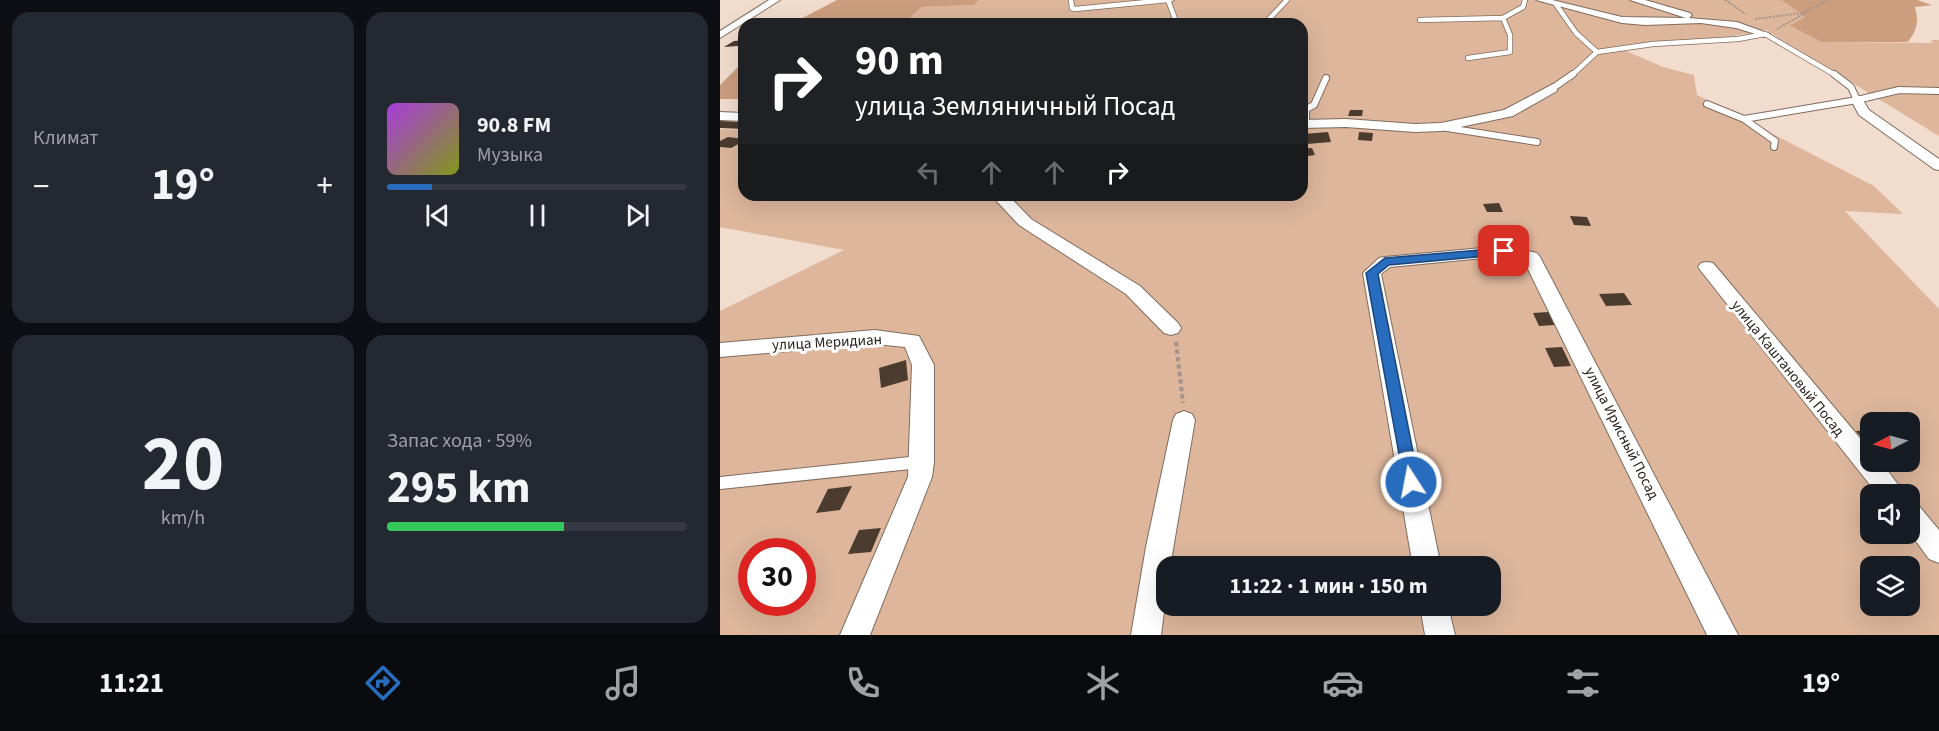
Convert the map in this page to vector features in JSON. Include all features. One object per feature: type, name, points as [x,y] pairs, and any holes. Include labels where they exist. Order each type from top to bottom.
[{"type":"street","points":[[747,18],[775,0]]},
{"type":"street","points":[[1542,0],[1622,20],[1645,22],[1701,20]]},
{"type":"street","points":[[1635,0],[1701,20],[1737,25],[1765,34]]},
{"type":"street","points":[[720,35],[738,24]]},
{"type":"street","points":[[1308,124],[1441,127],[1508,113],[1553,88]]},
{"type":"street","points":[[1857,100],[1864,112],[1936,162]]},
{"type":"street","points":[[720,116],[738,117]]},
{"type":"street","points":[[1005,201],[1025,222],[1133,290],[1171,328]]},
{"type":"street","name":"улица Ирисный Посад","points":[[1425,556],[1372,273],[1385,262],[1504,251],[1531,257],[1548,286],[1723,635]]},
{"type":"street","name":"улица Каштановый Посад","points":[[1707,267],[1884,484]]},
{"type":"street","name":"улица Меридиан","points":[[720,350],[875,337],[912,341],[923,364],[920,477],[855,635]]},
{"type":"street","points":[[1146,635],[1159,547],[1184,420]]},
{"type":"street","points":[[1920,526],[1939,550]]},
{"type":"street","points":[[1436,616],[1440,635]]},
{"type":"lane","points":[[1071,0],[1072,8],[1075,9],[1168,0],[1175,18]]},
{"type":"lane","points":[[1270,18],[1287,0]]},
{"type":"lane","points":[[1420,20],[1503,18],[1523,7],[1525,0]]},
{"type":"lane","points":[[1555,3],[1576,33],[1597,52]]},
{"type":"lane","points":[[1468,58],[1510,52],[1510,35],[1503,18]]},
{"type":"lane","points":[[1553,88],[1579,70],[1597,52],[1653,44],[1738,39],[1765,34],[1836,75],[1851,87],[1857,100]]},
{"type":"lane","points":[[1308,108],[1314,105],[1326,78]]},
{"type":"lane","points":[[1744,118],[1857,100],[1899,90],[1939,91]]},
{"type":"lane","points":[[1707,104],[1744,118],[1775,141],[1774,147]]},
{"type":"lane","points":[[1441,127],[1537,142]]},
{"type":"lane","points":[[720,483],[922,462]]},
{"type":"path","points":[[1765,34],[1819,3],[1829,0]]},
{"type":"path","points":[[1754,19],[1793,15],[1809,10]]},
{"type":"path","points":[[1171,328],[1179,349],[1184,420]]},
{"type":"shaded area","points":[[837,0],[979,0],[974,5],[921,7],[909,18],[802,18]]},
{"type":"shaded area","points":[[979,0],[1781,0],[1805,17],[1791,27],[1821,42],[1933,43],[1931,40],[1939,40],[1939,136],[1766,30],[1728,37],[1615,46],[1663,67],[1694,75],[1697,95],[1874,186],[1903,214],[1845,211],[1939,309],[1939,635],[720,635],[720,311],[844,250],[720,227],[720,129],[738,130],[738,201],[1308,201],[1308,18],[909,18],[920,7],[974,5]]},
{"type":"shaded area","points":[[1781,0],[1917,0],[1932,5],[1915,7],[1916,26],[1908,42],[1821,42],[1790,26],[1805,17]]},
{"type":"shaded area","points":[[738,67],[738,99],[720,99],[720,85]]},
{"type":"building","points":[[738,41],[738,46],[724,47]]},
{"type":"building","points":[[1350,110],[1363,110],[1362,116],[1348,116]]},
{"type":"building","points":[[720,121],[738,122],[738,129],[720,128]]},
{"type":"building","points":[[1328,132],[1331,142],[1308,144],[1308,134]]},
{"type":"building","points":[[1359,132],[1373,133],[1372,141],[1358,140]]},
{"type":"building","points":[[728,137],[738,138],[738,144],[731,148],[720,147],[720,141]]},
{"type":"building","points":[[1308,148],[1312,148],[1315,155],[1308,156]]},
{"type":"building","points":[[1499,203],[1503,212],[1487,212],[1483,204]]},
{"type":"building","points":[[1570,216],[1587,217],[1591,226],[1574,225]]},
{"type":"building","points":[[1624,293],[1632,305],[1606,306],[1599,294]]},
{"type":"building","points":[[1549,312],[1555,325],[1539,326],[1533,313]]},
{"type":"building","points":[[1562,347],[1571,366],[1554,367],[1545,348]]},
{"type":"building","points":[[906,360],[908,380],[881,388],[879,368]]},
{"type":"building","points":[[852,486],[840,510],[816,513],[828,489]]},
{"type":"building","points":[[881,528],[871,552],[848,554],[859,530]]},
{"type":"route","points":[[1411,482],[1372,273],[1385,262],[1504,251]]}]
